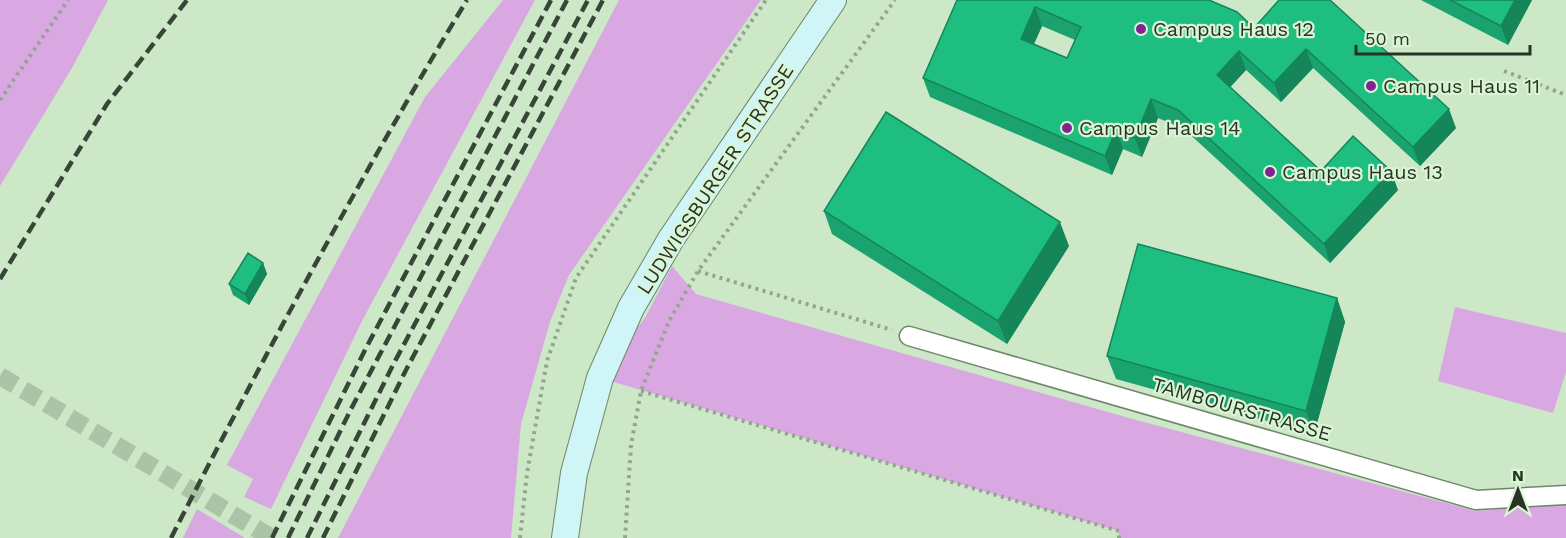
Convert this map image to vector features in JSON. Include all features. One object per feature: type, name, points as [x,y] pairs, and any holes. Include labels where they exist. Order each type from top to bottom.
[{"type":"main road","name":"LUDWIGSBURGER STRASSE","points":[[565,538],[574,473],[600,378],[631,308],[671,238],[833,0]]},
{"type":"street","name":"TAMBOURSTRASSE","points":[[909,336],[1476,500],[1566,495]]},
{"type":"path","points":[[0,100],[68,0]]},
{"type":"path","points":[[520,538],[527,473],[547,361],[576,278],[766,0]]},
{"type":"path","points":[[626,538],[631,445],[641,391],[669,321],[698,271],[895,0]]},
{"type":"path","points":[[1504,71],[1566,95]]},
{"type":"path","points":[[698,271],[909,336]]},
{"type":"path","points":[[641,391],[1119,531],[1119,538]]},
{"type":"shaded area","points":[[0,0],[108,0],[72,68],[0,186]]},
{"type":"shaded area","points":[[503,0],[535,0],[362,321],[271,509],[244,497],[253,479],[227,465],[425,97]]},
{"type":"shaded area","points":[[619,0],[761,0],[569,275],[550,322],[521,424],[511,538],[338,538]]},
{"type":"shaded area","points":[[672,266],[696,294],[1129,418],[1476,511],[1566,504],[1566,538],[1119,538],[1119,531],[600,378],[646,316]]},
{"type":"shaded area","points":[[1455,307],[1566,333],[1566,372],[1553,413],[1438,381]]},
{"type":"shaded area","points":[[197,509],[245,538],[183,538]]},
{"type":"building","points":[[957,0],[1209,0],[1237,12],[1254,28],[1279,0],[1330,0],[1449,109],[1413,147],[1306,49],[1274,83],[1239,51],[1217,75],[1321,171],[1353,136],[1391,171],[1324,244],[1178,110],[1151,99],[1135,138],[1116,130],[1105,156],[923,78]],"holes":[[[1035,7],[1081,27],[1067,58],[1021,39]]]},
{"type":"building","points":[[1450,0],[1515,0],[1501,26]]},
{"type":"building","points":[[886,112],[1060,222],[998,321],[824,211]]},
{"type":"building","points":[[1138,244],[1337,298],[1306,411],[1107,356]]},
{"type":"building","points":[[248,253],[263,263],[245,294],[229,284]]},
{"type":"tunnel","points":[[0,376],[272,538]]},
{"type":"railway","points":[[0,279],[107,104],[187,0]]},
{"type":"railway","points":[[171,538],[314,266],[467,0]]},
{"type":"railway","points":[[272,538],[366,348],[551,0]]},
{"type":"railway","points":[[288,538],[351,409],[567,0]]},
{"type":"railway","points":[[307,538],[394,363],[588,0]]},
{"type":"railway","points":[[323,538],[406,370],[603,0]]},
{"type":"place","name":"Campus Haus 12","points":[[1141,29]]},
{"type":"place","name":"Campus Haus 11","points":[[1371,86]]},
{"type":"place","name":"Campus Haus 14","points":[[1067,128]]},
{"type":"place","name":"Campus Haus 13","points":[[1270,172]]}]
